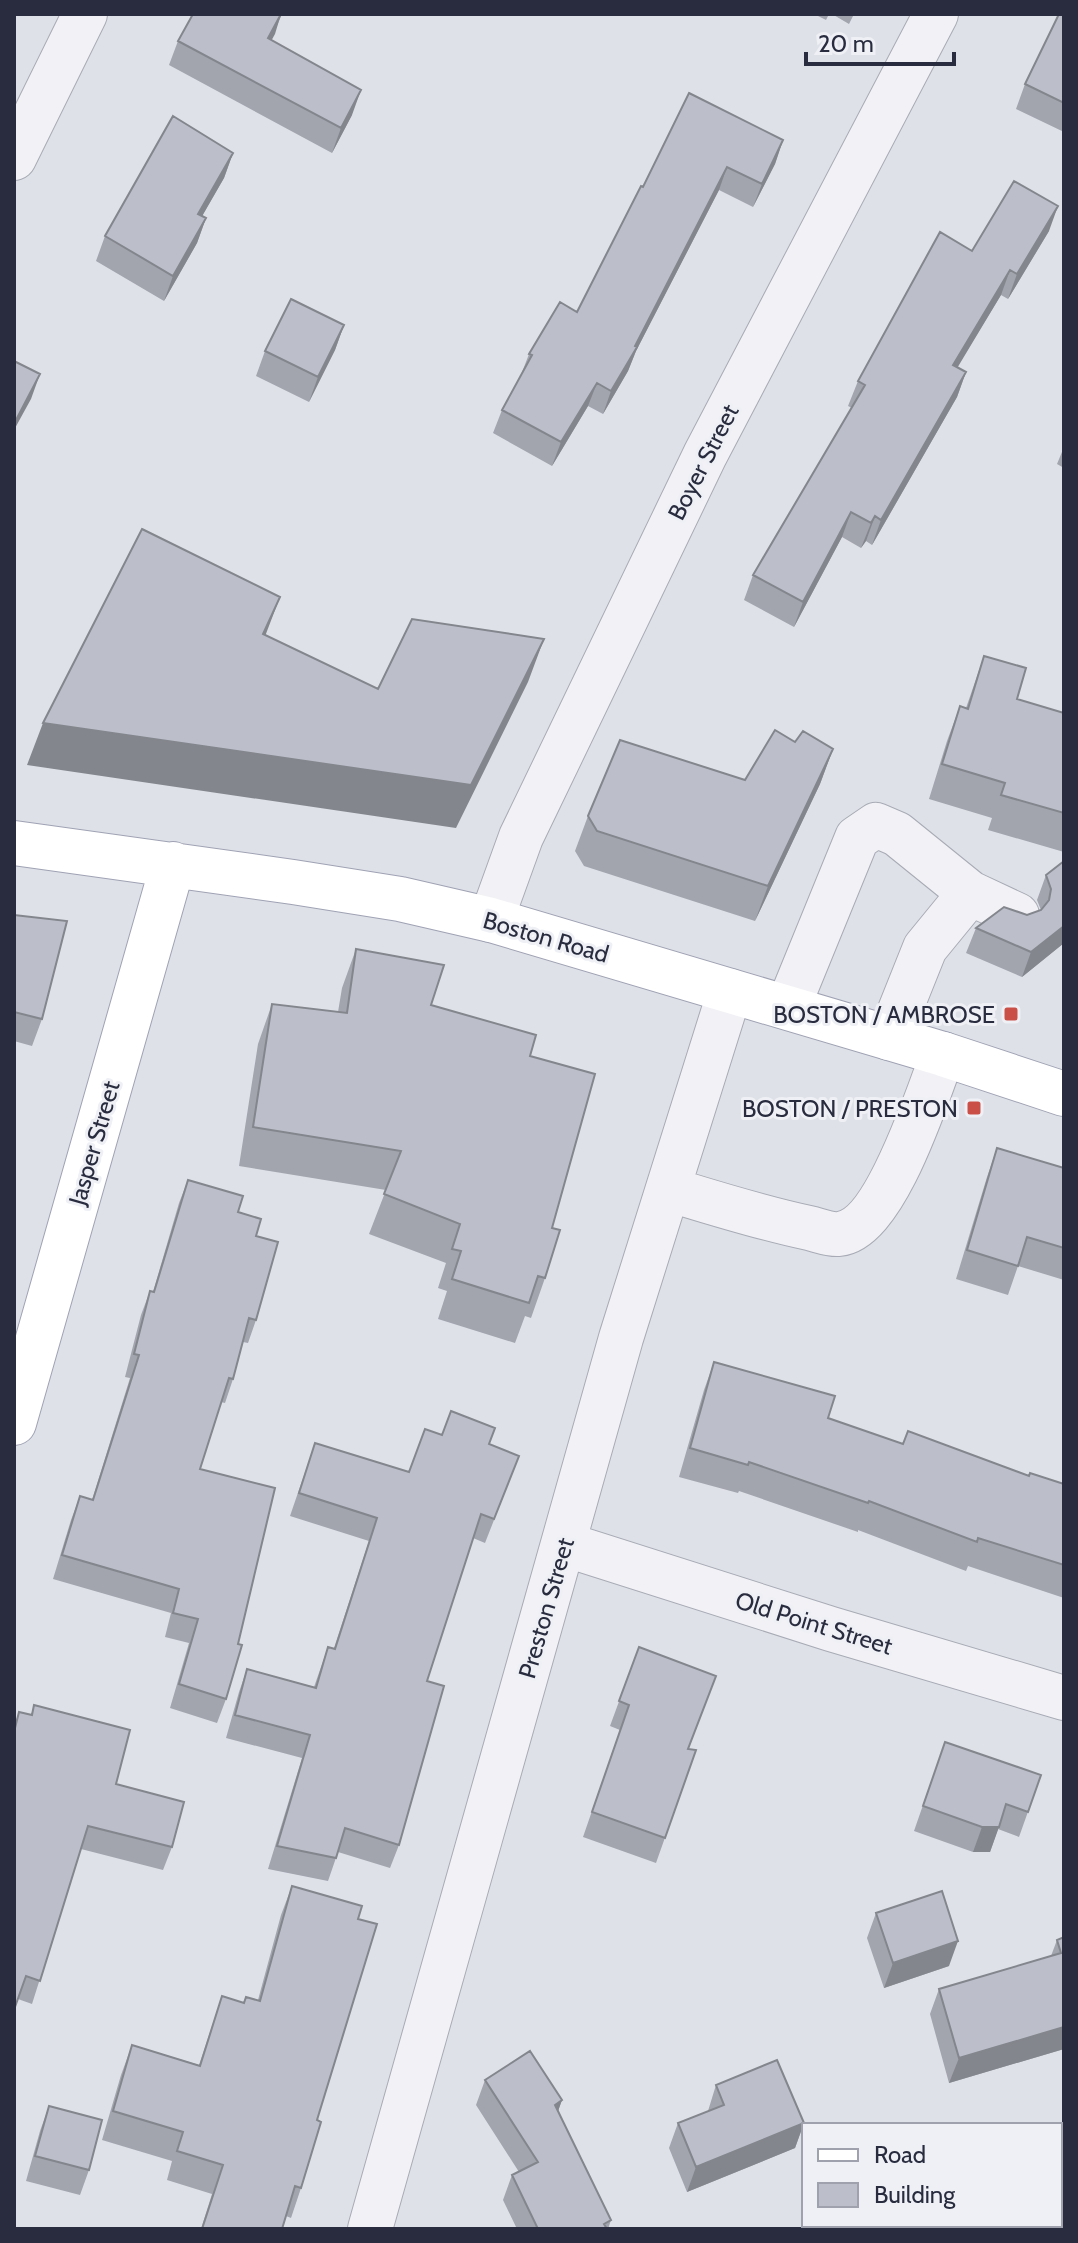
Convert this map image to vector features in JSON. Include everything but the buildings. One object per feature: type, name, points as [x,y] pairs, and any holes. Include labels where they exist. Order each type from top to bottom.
[{"type":"main road","name":"Boston Road","points":[[14,843],[400,899],[491,920],[1061,1087]]},
{"type":"main road","name":"Jasper Street","points":[[14,1423],[173,864]]},
{"type":"street","points":[[14,158],[85,14]]},
{"type":"street","name":"Boyer Street","points":[[491,920],[521,837],[699,469],[936,14]]},
{"type":"street","points":[[788,1007],[857,838],[876,825],[897,834],[970,893],[1017,915]]},
{"type":"street","points":[[889,1038],[925,948],[970,893]]},
{"type":"street","name":"Preston Street","points":[[370,2229],[621,1338],[730,991]]},
{"type":"street","points":[[668,1189],[791,1225],[837,1234],[849,1231],[866,1216],[884,1192],[904,1157],[943,1054]]},
{"type":"street","name":"Old Point Street","points":[[564,1544],[831,1629],[1064,1698]]},
{"type":"place","name":"BOSTON / AMBROSE","points":[[1011,1014]]},
{"type":"place","name":"BOSTON / PRESTON","points":[[974,1108]]}]
